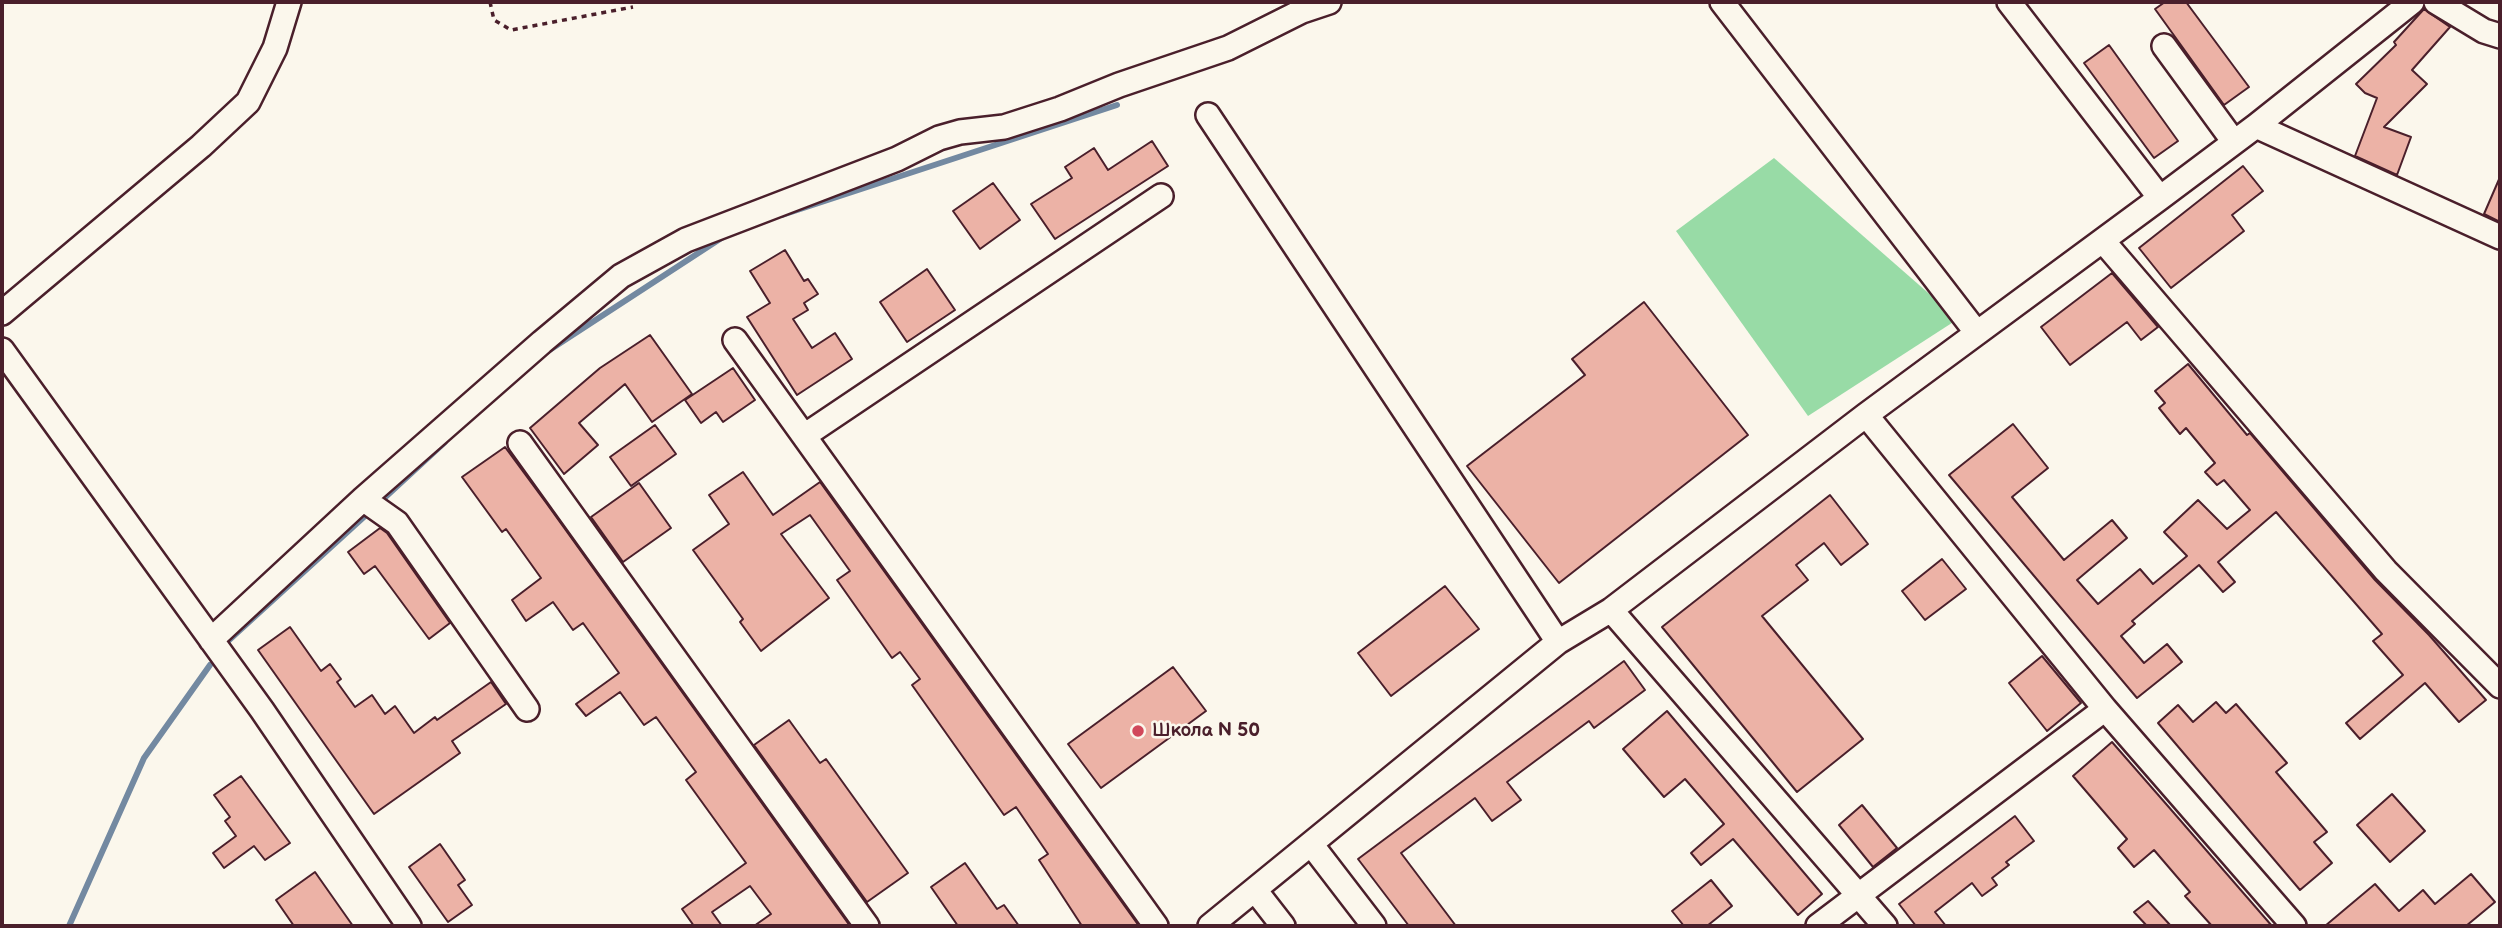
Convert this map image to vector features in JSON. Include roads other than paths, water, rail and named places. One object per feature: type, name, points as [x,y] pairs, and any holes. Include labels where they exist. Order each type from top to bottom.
[{"type":"street","points":[[2,313],[201,146],[248,102],[275,48],[289,2]]},
{"type":"street","points":[[211,640],[363,499],[621,276],[686,240],[897,159],[939,138],[960,132],[1004,127],[1227,48],[1302,11],[1329,2]]},
{"type":"street","points":[[1722,2],[1977,333]]},
{"type":"street","points":[[2009,2],[2160,198]]},
{"type":"street","points":[[1210,926],[1558,642],[1611,610],[1867,415],[2103,242],[2256,126],[2412,2]]},
{"type":"street","points":[[2436,2],[2484,31],[2500,36]]},
{"type":"street","points":[[2164,46],[2234,142]]},
{"type":"street","points":[[1208,115],[1558,642]]},
{"type":"street","points":[[2256,126],[2500,237]]},
{"type":"street","points":[[804,436],[1161,196]]},
{"type":"street","points":[[2103,242],[2386,571],[2500,686]]},
{"type":"street","points":[[735,340],[1156,926]]},
{"type":"street","points":[[2,350],[262,710],[409,926]]},
{"type":"street","points":[[1867,415],[2105,709],[2294,926]]},
{"type":"street","points":[[520,443],[867,926]]},
{"type":"street","points":[[363,499],[397,523],[527,709]]},
{"type":"street","points":[[1611,610],[1885,926]]},
{"type":"street","points":[[1818,926],[2105,709]]},
{"type":"street","points":[[1311,844],[1374,926]]},
{"type":"street","points":[[1255,890],[1283,926]]},
{"type":"waterway","points":[[782,215],[1117,105]]},
{"type":"waterway","points":[[548,351],[723,237]]},
{"type":"waterway","points":[[380,502],[445,442]]},
{"type":"waterway","points":[[228,641],[366,515]]},
{"type":"waterway","points":[[69,926],[144,758],[210,665]]},
{"type":"place","name":"Школа N 50","points":[[1138,731]]}]
